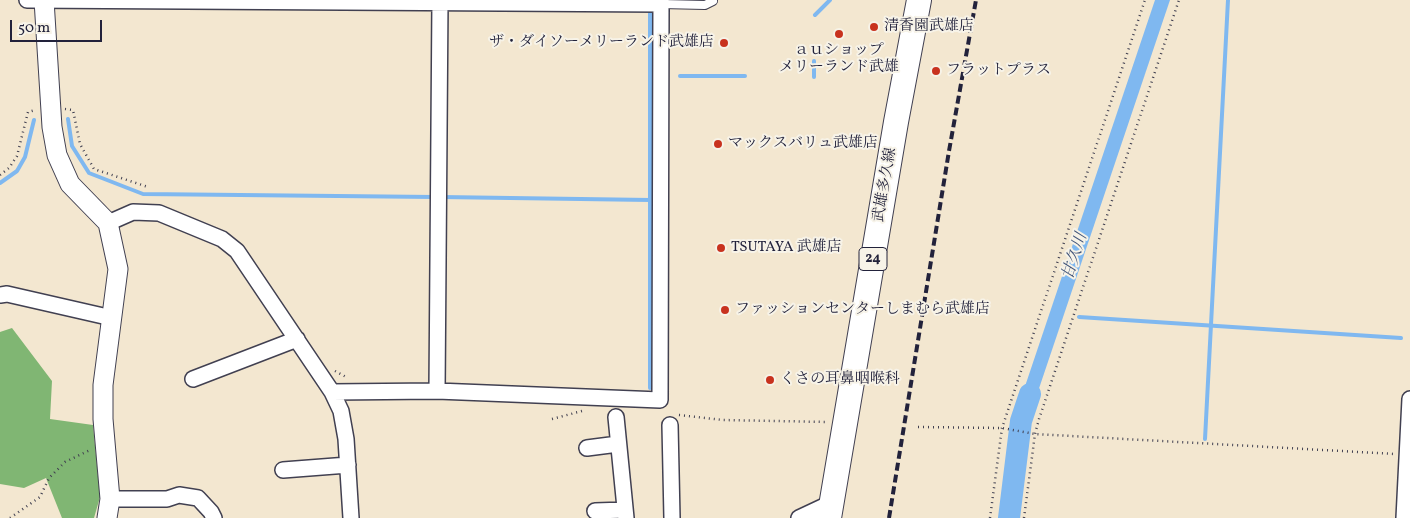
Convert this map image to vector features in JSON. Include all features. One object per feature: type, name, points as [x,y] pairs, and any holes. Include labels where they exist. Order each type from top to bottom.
[{"type":"main road","name":"武雄多久線","points":[[830,511],[846,422],[866,280],[919,0]]},
{"type":"street","points":[[107,518],[110,499],[103,419],[103,385],[118,269],[108,224],[70,184],[57,156],[38,0],[644,4],[661,2],[660,400],[437,391],[332,392]]},
{"type":"street","points":[[437,391],[440,2]]},
{"type":"street","points":[[108,224],[133,212],[159,213],[222,239],[238,251],[332,392],[341,412],[346,439],[351,518]]},
{"type":"street","points":[[0,295],[7,294],[112,318]]},
{"type":"street","points":[[193,379],[297,339]]},
{"type":"street","points":[[1404,518],[1410,399]]},
{"type":"street","points":[[595,511],[625,514],[616,416]]},
{"type":"street","points":[[672,420],[672,518]]},
{"type":"street","points":[[587,448],[618,444]]},
{"type":"street","points":[[283,470],[348,465]]},
{"type":"street","points":[[110,499],[167,499],[179,495],[198,498],[214,518]]},
{"type":"street","points":[[799,518],[830,511]]},
{"type":"lane","points":[[661,2],[705,4],[713,1]]},
{"type":"path","points":[[990,518],[1002,428],[1145,0]]},
{"type":"path","points":[[1024,518],[1035,434],[1179,0]]},
{"type":"path","points":[[330,364],[335,371],[354,382]]},
{"type":"path","points":[[672,420],[846,422]]},
{"type":"path","points":[[918,427],[1002,428],[1035,434],[1407,454]]},
{"type":"path","points":[[10,518],[40,497],[48,478],[65,462],[105,442]]},
{"type":"green space","points":[[12,328],[52,381],[50,419],[93,425],[100,497],[94,518],[62,518],[46,478],[24,488],[0,484],[0,332]]},
{"type":"water","points":[[1155,0],[1170,0],[1027,424],[1013,422]]},
{"type":"waterway","points":[[815,15],[830,0]]},
{"type":"waterway","points":[[1205,439],[1228,0]]},
{"type":"waterway","points":[[441,197],[650,200],[650,9]]},
{"type":"waterway","points":[[814,61],[814,77]]},
{"type":"waterway","points":[[680,76],[745,76]]},
{"type":"waterway","points":[[68,119],[72,146],[89,173],[143,194],[434,197]]},
{"type":"waterway","points":[[0,183],[17,171],[25,157],[34,120]]},
{"type":"waterway","points":[[650,200],[650,388]]},
{"type":"waterway","points":[[1079,317],[1401,338]]},
{"type":"waterway","name":"甘久川","points":[[1009,518],[1021,421],[1030,394]]},
{"type":"railway","points":[[889,518],[949,151],[976,0]]},
{"type":"place","name":"清香園武雄店","points":[[874,27]]},
{"type":"place","name":"ａｕショップ メリーランド武雄","points":[[839,34]]},
{"type":"place","name":"ザ・ダイソーメリーランド武雄店","points":[[724,43]]},
{"type":"place","name":"フラットプラス","points":[[936,71]]},
{"type":"place","name":"マックスバリュ武雄店","points":[[718,144]]},
{"type":"place","name":"TSUTAYA 武雄店","points":[[721,248]]},
{"type":"place","name":"ファッションセンターしまむら武雄店","points":[[725,310]]},
{"type":"place","name":"くさの耳鼻咽喉科","points":[[770,380]]}]
